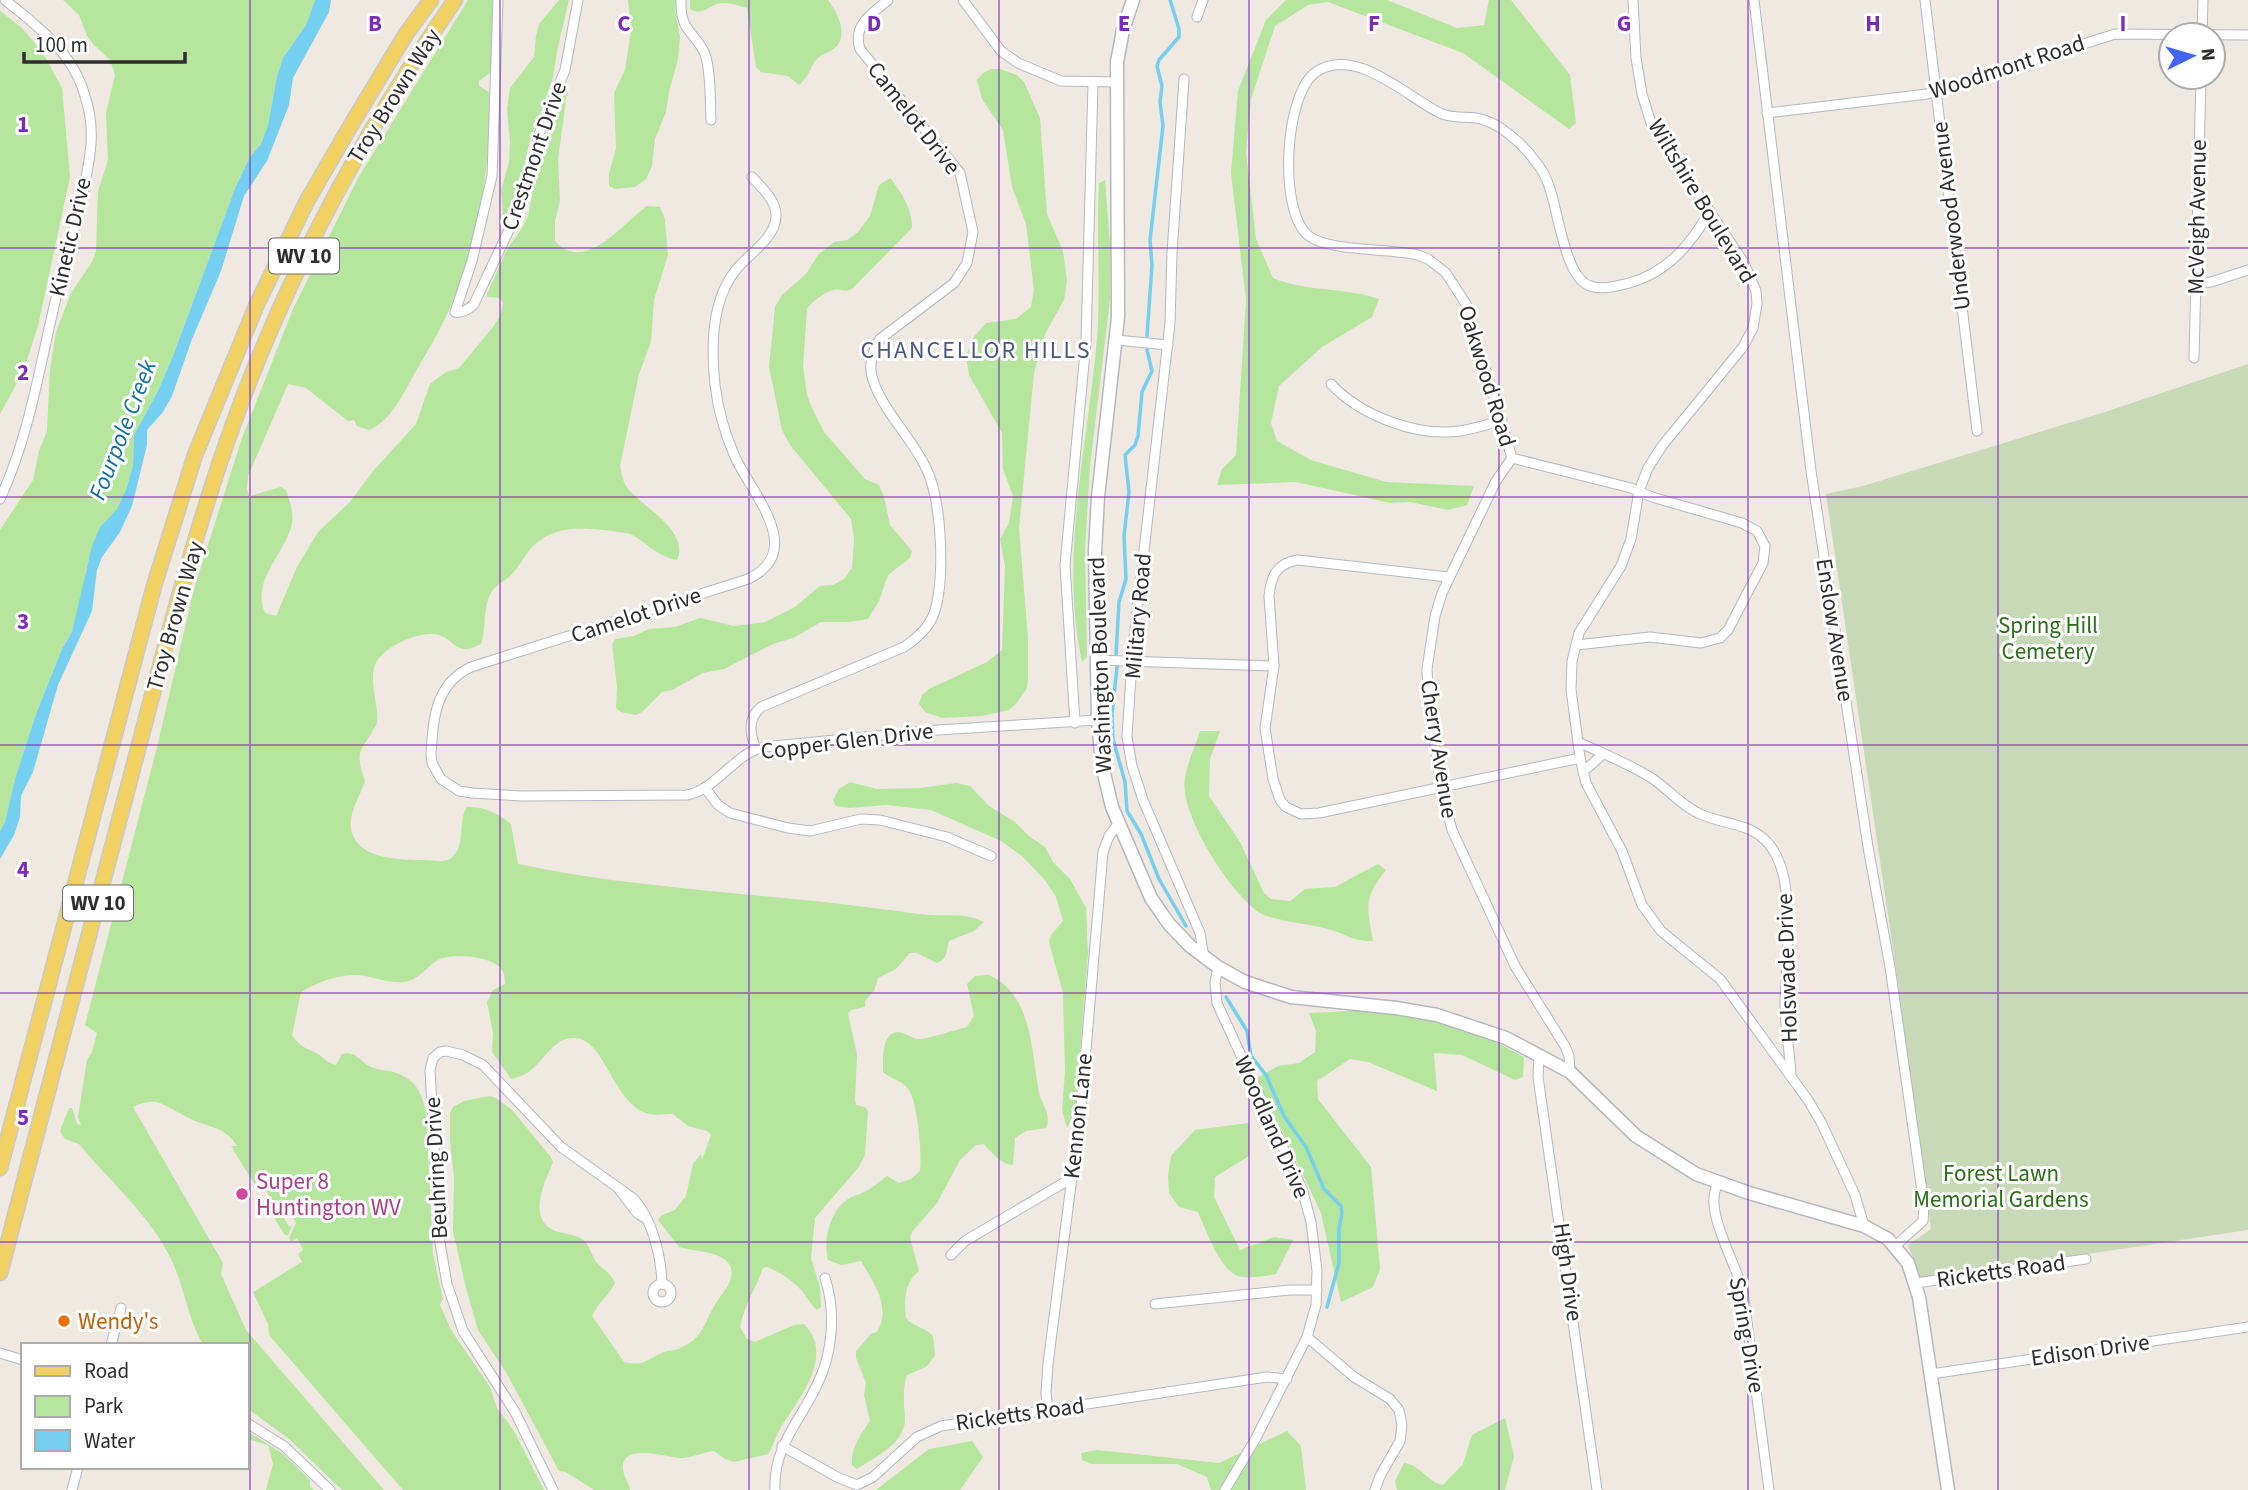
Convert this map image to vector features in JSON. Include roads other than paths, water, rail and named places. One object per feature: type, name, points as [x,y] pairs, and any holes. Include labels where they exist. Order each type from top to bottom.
[{"type":"main road","name":"Troy Brown Way","points":[[0,1168],[154,586],[195,455],[257,304],[307,201],[407,34],[431,0]]},
{"type":"main road","name":"Troy Brown Way","points":[[0,1273],[179,595],[220,461],[275,320],[308,247],[405,71],[455,0]]},
{"type":"street","name":"Kinetic Drive","points":[[0,499],[14,467],[27,423],[91,144],[89,110],[73,67],[52,39],[5,0]]},
{"type":"street","name":"Crestmont Drive","points":[[498,0],[492,176],[472,261],[455,312],[459,313],[474,304],[520,210],[539,134],[565,69],[579,0]]},
{"type":"street","points":[[681,0],[687,30],[706,56],[711,120]]},
{"type":"street","name":"Camelot Drive","points":[[756,749],[751,726],[761,707],[904,647],[929,624],[937,604],[940,522],[935,491],[925,464],[878,392],[870,369],[875,348],[880,340],[945,292],[961,274],[971,252],[972,222],[960,173],[860,49],[857,34],[860,27],[888,0]]},
{"type":"street","points":[[963,0],[1008,57],[1053,79],[1070,82],[1116,82]]},
{"type":"street","name":"Washington Boulevard","points":[[1133,0],[1119,47],[1116,82],[1119,259],[1116,340],[1096,522],[1096,660],[1098,720],[1105,784],[1118,824],[1160,912],[1189,946],[1204,958],[1260,988],[1291,997],[1396,1008],[1458,1021],[1506,1038],[1570,1072],[1625,1126],[1652,1148],[1681,1166],[1717,1183],[1864,1226],[1881,1234],[1908,1263],[1916,1283],[1948,1490]]},
{"type":"street","points":[[1197,18],[1203,0]]},
{"type":"street","name":"Wiltshire Boulevard","points":[[1633,0],[1633,43],[1646,111],[1660,138],[1752,277],[1757,304],[1754,328],[1743,347],[1661,446],[1648,468],[1639,491],[1630,539],[1621,566],[1586,618],[1576,645],[1570,682],[1580,758],[1590,793],[1622,851],[1635,889],[1650,918],[1674,942],[1720,979],[1791,1076],[1821,1122],[1859,1206],[1864,1226]]},
{"type":"street","name":"Enslow Avenue","points":[[1754,0],[1809,461],[1868,847],[1890,967],[1924,1205],[1923,1221],[1895,1246]]},
{"type":"street","name":"Underwood Avenue","points":[[1925,0],[1977,431]]},
{"type":"street","points":[[2202,21],[2203,0]]},
{"type":"street","name":"Woodmont Road","points":[[1767,113],[1921,95],[2108,35],[2157,34]]},
{"type":"street","name":"Woodmont Road","points":[[2227,35],[2248,35]]},
{"type":"street","name":"Oakwood Road","points":[[1576,645],[1650,637],[1700,643],[1720,638],[1728,630],[1763,563],[1765,545],[1762,538],[1750,526],[1639,491],[1512,458],[1503,420],[1466,304],[1446,273],[1429,259],[1418,255],[1328,244],[1309,236],[1303,229],[1292,193],[1289,145],[1300,99],[1310,78],[1326,67],[1348,65],[1387,79],[1443,115],[1479,118],[1498,128],[1521,146],[1542,170],[1555,203],[1572,266],[1580,281],[1591,287],[1618,286],[1653,274],[1681,253],[1710,212]]},
{"type":"street","name":"Military Road","points":[[1184,79],[1168,345],[1127,727],[1132,766],[1153,826],[1199,933],[1204,958]]},
{"type":"street","name":"Washington Boulevard","points":[[1075,723],[1065,565],[1086,342],[1093,83]]},
{"type":"street","name":"McVeigh Avenue","points":[[2194,358],[2201,91]]},
{"type":"street","name":"Camelot Drive","points":[[705,788],[687,795],[522,796],[458,791],[441,779],[432,763],[432,746],[442,692],[452,679],[464,670],[748,579],[758,575],[770,561],[775,543],[773,527],[730,445],[717,403],[713,372],[715,331],[723,293],[734,272],[773,229],[776,218],[774,203],[752,177]]},
{"type":"street","points":[[2196,284],[2248,270]]},
{"type":"street","points":[[1116,340],[1168,345]]},
{"type":"street","points":[[1331,384],[1344,396],[1367,409],[1393,422],[1420,429],[1459,431],[1503,420]]},
{"type":"street","name":"Cherry Avenue","points":[[1512,458],[1496,481],[1448,577],[1435,615],[1427,669],[1429,708],[1441,787],[1447,815],[1458,845],[1522,980],[1565,1046],[1570,1072]]},
{"type":"street","points":[[1448,577],[1307,561],[1283,564],[1273,575],[1269,596],[1274,666],[1266,715],[1266,736],[1275,790],[1286,807],[1301,814],[1319,813],[1580,758]]},
{"type":"street","points":[[1096,660],[1274,666]]},
{"type":"street","name":"Copper Glen Drive","points":[[705,788],[756,749],[938,730],[1098,720]]},
{"type":"street","name":"Holswade Drive","points":[[1578,742],[1650,778],[1699,814],[1756,832],[1777,856],[1783,878],[1789,934],[1785,1008],[1791,1076]]},
{"type":"street","points":[[1583,772],[1603,754]]},
{"type":"street","points":[[705,788],[718,805],[730,813],[788,828],[810,831],[861,819],[880,820],[955,839],[991,856]]},
{"type":"street","name":"Kennon Lane","points":[[1048,1410],[1048,1364],[1081,1107],[1103,852],[1109,836],[1118,824]]},
{"type":"street","name":"Woodland Drive","points":[[1218,967],[1215,982],[1217,1003],[1309,1209],[1316,1252],[1317,1290],[1313,1320],[1307,1337],[1256,1438],[1225,1490]]},
{"type":"street","name":"Beuhring Drive","points":[[553,1490],[515,1412],[463,1331],[447,1284],[439,1237],[430,1070],[433,1058],[446,1051],[463,1055],[483,1065],[552,1138],[578,1160],[627,1192],[641,1208],[656,1245],[662,1284]]},
{"type":"street","name":"High Drive","points":[[1539,1055],[1538,1077],[1597,1490]]},
{"type":"street","points":[[951,1255],[972,1236],[1072,1178]]},
{"type":"street","name":"Spring Drive","points":[[1717,1183],[1713,1201],[1716,1215],[1743,1291],[1769,1490]]},
{"type":"street","name":"Ricketts Road","points":[[1916,1283],[2086,1259]]},
{"type":"street","points":[[775,1490],[776,1464],[782,1446],[817,1385],[826,1362],[831,1310],[825,1278]]},
{"type":"street","points":[[1155,1304],[1290,1290],[1317,1290]]},
{"type":"street","points":[[112,1343],[121,1308]]},
{"type":"street","name":"Edison Drive","points":[[1931,1374],[2248,1327]]},
{"type":"street","points":[[1307,1337],[1354,1377],[1390,1399],[1399,1410],[1402,1425],[1400,1441],[1375,1490]]},
{"type":"street","points":[[0,1353],[21,1359]]},
{"type":"street","name":"Ricketts Road","points":[[782,1446],[837,1477],[857,1485],[873,1477],[917,1437],[941,1426],[1267,1377],[1287,1379]]},
{"type":"street","points":[[248,1424],[284,1446],[330,1490]]},
{"type":"street","points":[[72,1490],[77,1469]]},
{"type":"water","points":[[315,0],[331,0],[329,12],[293,78],[289,105],[267,161],[244,196],[221,271],[192,339],[172,396],[163,412],[147,430],[147,445],[132,506],[97,570],[92,611],[58,685],[33,772],[21,796],[20,817],[14,835],[0,859],[0,831],[5,822],[15,779],[36,714],[62,649],[72,632],[92,546],[100,527],[117,509],[126,490],[133,465],[134,435],[173,356],[236,186],[250,157],[261,144],[283,58],[306,25]]},
{"type":"waterway","points":[[1147,336],[1152,265],[1150,240],[1163,126],[1160,102],[1162,86],[1157,66],[1179,37],[1170,0]]},
{"type":"waterway","points":[[1116,654],[1119,602],[1126,579],[1124,536],[1129,492],[1125,455],[1135,445],[1138,436],[1142,392],[1152,371],[1147,350]]},
{"type":"waterway","points":[[1117,667],[1112,714],[1113,739],[1125,782],[1127,811],[1141,834],[1159,879],[1186,926]]},
{"type":"waterway","points":[[1226,997],[1247,1031],[1251,1056],[1266,1075],[1284,1116],[1306,1147],[1324,1189],[1341,1206],[1339,1263],[1327,1307]]},
{"type":"place","name":"Super 8 Huntington WV","points":[[242,1194]]},
{"type":"place","name":"Wendy's","points":[[64,1321]]},
{"type":"district","name":"CHANCELLOR HILLS","points":[[976,350]]},
{"type":"water label","name":"Fourpole Creek","points":[[123,430]]},
{"type":"park label","name":"Spring Hill Cemetery","points":[[2048,638]]},
{"type":"park label","name":"Forest Lawn Memorial Gardens","points":[[2001,1186]]}]
